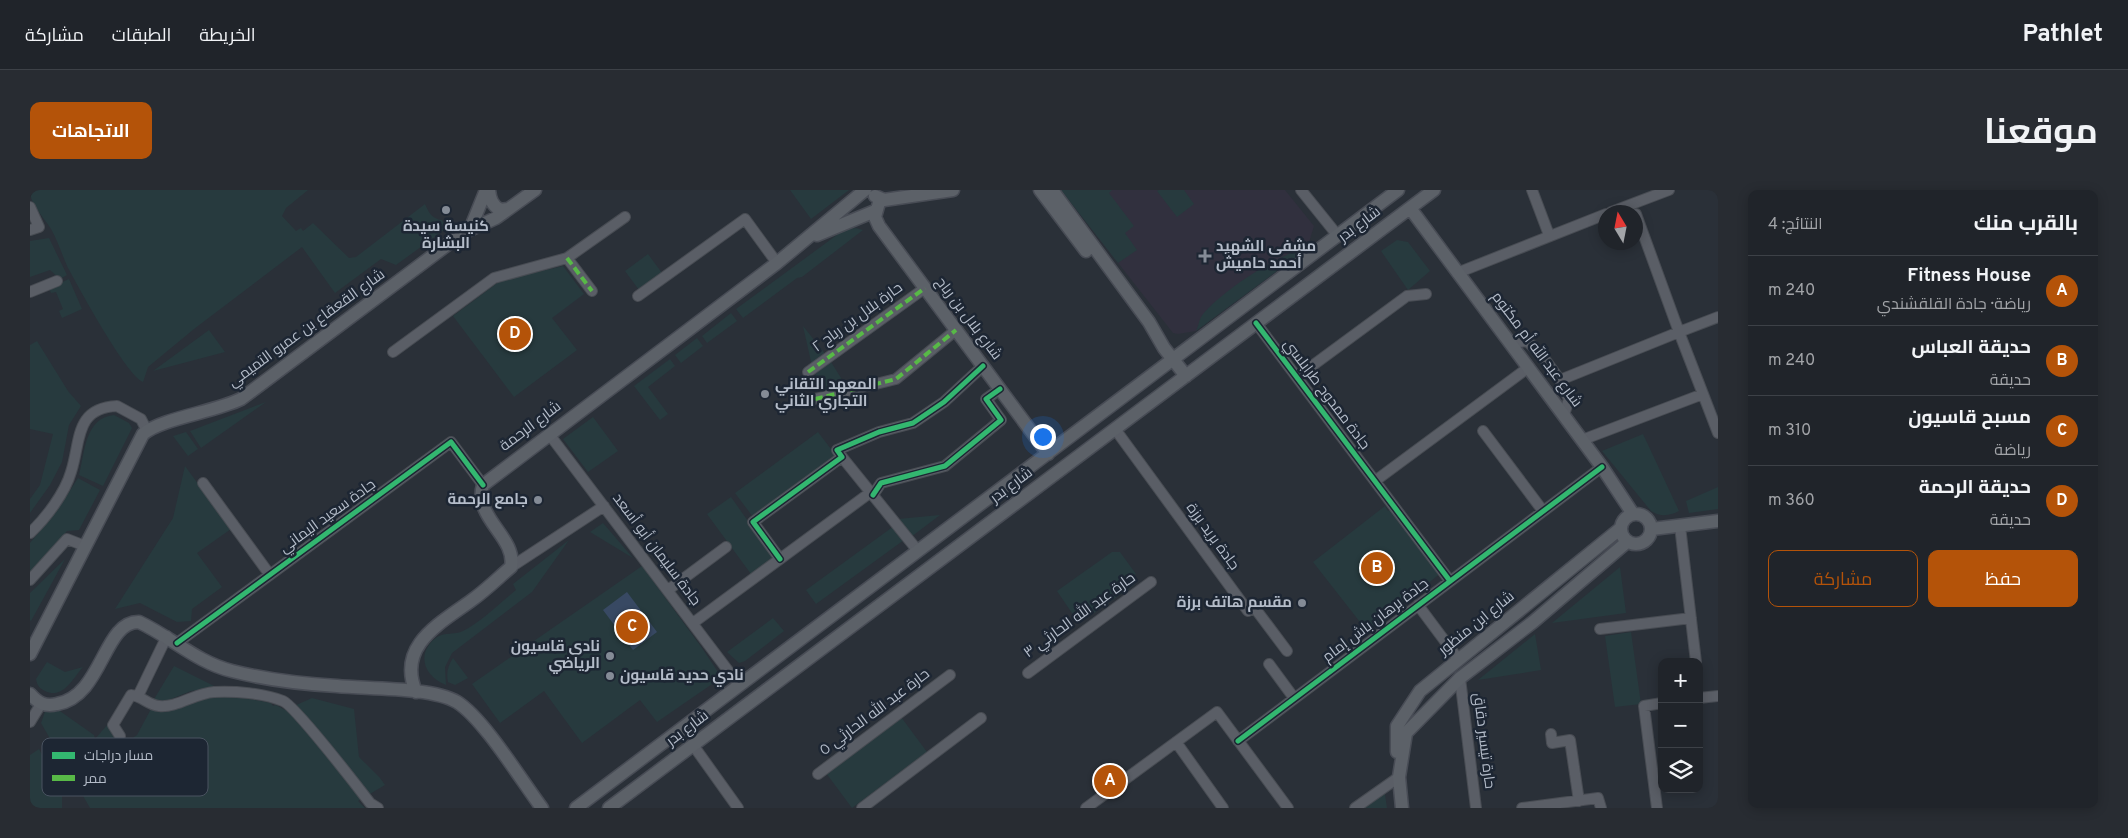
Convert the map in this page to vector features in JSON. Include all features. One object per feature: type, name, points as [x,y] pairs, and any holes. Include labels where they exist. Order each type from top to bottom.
[{"type":"main road","points":[[487,190],[493,205],[500,210],[508,209]]},
{"type":"main road","points":[[471,228],[487,190]]},
{"type":"main road","name":"شارع القعقاع بن عمرو التميمي","points":[[147,431],[221,408],[241,399],[471,228],[496,218],[535,190]]},
{"type":"main road","name":"شارع الرحمة","points":[[483,485],[777,263],[865,190]]},
{"type":"main road","name":"شارع الرحمة","points":[[808,238],[883,198],[953,190]]},
{"type":"main road","points":[[1040,190],[1143,327],[1154,341],[1164,348]]},
{"type":"main road","points":[[1052,190],[1149,322],[1164,348],[1186,376]]},
{"type":"main road","name":"شارع بدر","points":[[576,808],[1398,190]]},
{"type":"main road","name":"شارع بدر","points":[[609,808],[1434,190]]},
{"type":"main road","name":"شارع بلال بن رباح","points":[[883,198],[878,226],[1048,454]]},
{"type":"main road","name":"شارع عبد اللّه أم مكتوم","points":[[1410,208],[1602,467],[1633,514]]},
{"type":"main road","points":[[30,654],[140,439],[147,431]]},
{"type":"main road","points":[[416,692],[411,672],[414,654],[420,642],[430,631],[511,567],[511,553],[481,502],[483,485]]},
{"type":"main road","points":[[1633,514],[1646,517],[1652,529],[1648,538],[1641,544],[1628,542],[1624,538],[1621,528],[1624,519],[1633,514]]},
{"type":"main road","points":[[1652,529],[1718,521]]},
{"type":"main road","name":"شارع ابن منظور","points":[[1402,808],[1397,754],[1397,726],[1420,691],[1621,528]]},
{"type":"main road","name":"شارع ابن منظور","points":[[1399,773],[1406,733],[1460,678],[1533,622],[1628,542]]},
{"type":"main road","points":[[30,694],[41,704],[65,702],[84,690],[119,630],[129,623],[139,622],[210,664],[234,672],[295,683],[416,692],[449,698],[465,708],[482,727],[542,808]]},
{"type":"street","points":[[1301,190],[1338,236]]},
{"type":"street","points":[[1532,190],[1549,235]]},
{"type":"street","points":[[1643,205],[1669,190]]},
{"type":"street","points":[[30,207],[35,228]]},
{"type":"street","points":[[393,352],[494,278],[567,258],[625,217]]},
{"type":"street","points":[[1457,273],[1598,217]]},
{"type":"street","points":[[638,296],[745,218],[777,263]]},
{"type":"street","points":[[1643,234],[1718,433]]},
{"type":"street","points":[[567,258],[592,291]]},
{"type":"street","points":[[30,292],[57,281]]},
{"type":"street","name":"حارة بلال بن رباح ٢","points":[[808,372],[925,288]]},
{"type":"street","points":[[1297,377],[1407,296],[1426,294]]},
{"type":"street","points":[[1560,380],[1718,317]]},
{"type":"street","name":"جادة ممدوح طرابلسي","points":[[1256,323],[1450,581]]},
{"type":"street","points":[[815,399],[896,378],[956,330]]},
{"type":"street","points":[[1510,343],[1527,341],[1542,354],[1560,380],[1569,399],[1564,415]]},
{"type":"street","points":[[918,551],[837,450],[880,432],[912,423],[944,402],[983,366]]},
{"type":"street","points":[[1375,481],[1529,368]]},
{"type":"street","points":[[693,623],[872,494],[881,484],[945,466],[1001,420],[986,400],[1000,389]]},
{"type":"street","points":[[1582,440],[1703,394]]},
{"type":"street","points":[[30,533],[66,485],[71,473],[82,426],[92,413],[117,406],[141,419],[147,431]]},
{"type":"street","name":"جادة بريد برزة","points":[[1115,429],[1248,611],[1254,607],[1287,651]]},
{"type":"street","points":[[1483,431],[1543,511]]},
{"type":"street","name":"جادة سليمان أبو أسعد","points":[[550,434],[739,685]]},
{"type":"street","name":"جادة سعيد اليماني","points":[[172,640],[270,575],[451,442],[483,485]]},
{"type":"street","points":[[780,559],[753,522],[842,457]]},
{"type":"street","name":"جادة برهان باش إمام","points":[[1238,741],[1602,467]]},
{"type":"street","points":[[203,483],[270,575]]},
{"type":"street","points":[[511,567],[604,506]]},
{"type":"street","points":[[1680,526],[1696,658]]},
{"type":"street","points":[[30,580],[67,540],[85,546]]},
{"type":"street","points":[[668,590],[726,547]]},
{"type":"street","name":"حارة عبد الله الحارثي ٣","points":[[1028,673],[1151,582]]},
{"type":"street","points":[[1418,605],[1459,660]]},
{"type":"street","points":[[1600,629],[1691,618]]},
{"type":"street","points":[[138,696],[172,640]]},
{"type":"street","points":[[1269,664],[1294,698]]},
{"type":"street","name":"حارة عبد الله الحارثي ٥","points":[[818,774],[950,675]]},
{"type":"street","name":"حارة تيسير دقاق","points":[[1460,678],[1476,808]]},
{"type":"street","points":[[120,736],[113,725],[131,695],[138,696],[152,705],[161,706],[199,694],[216,692],[242,693],[284,701],[370,803],[378,808]]},
{"type":"street","points":[[1703,696],[1718,696]]},
{"type":"street","points":[[30,722],[41,704]]},
{"type":"street","points":[[1657,808],[1644,706],[1658,704]]},
{"type":"street","points":[[1086,808],[1217,712],[1288,808]]},
{"type":"street","points":[[862,808],[981,718]]},
{"type":"street","points":[[1551,734],[1552,743],[1570,740],[1579,801]]},
{"type":"street","points":[[1176,742],[1223,808]]},
{"type":"street","points":[[693,745],[738,808]]},
{"type":"street","points":[[1355,808],[1399,773]]},
{"type":"street","points":[[1522,808],[1579,801],[1600,803]]},
{"type":"shaded area","name":"مشفى الشهيد أحمد حاميش","points":[[1061,190],[1285,190],[1314,226],[1307,249],[1196,331],[1178,334],[1173,333]]},
{"type":"green space","points":[[30,190],[308,190],[286,208],[282,216],[296,231],[301,228],[303,231],[313,223],[349,258],[356,257],[425,204],[431,215],[442,220],[447,228],[396,265],[381,259],[335,293],[302,247],[194,329],[148,367],[143,382],[135,376],[126,364],[92,311],[68,268],[56,238],[32,201]]},
{"type":"green space","points":[[790,190],[849,190],[811,219]]},
{"type":"green space","points":[[1061,190],[1112,190],[1109,193],[1134,226],[1125,233],[1137,250],[1118,263]]},
{"type":"green space","points":[[1184,190],[1194,204],[1177,217],[1157,191]]},
{"type":"green space","points":[[856,228],[863,230],[802,277],[797,278],[743,318],[736,309],[845,229]]},
{"type":"green space","points":[[49,238],[67,275],[60,279],[50,270],[30,277],[30,241]]},
{"type":"green space","points":[[1397,240],[1408,242],[1430,271],[1408,290],[1381,251]]},
{"type":"green space","points":[[1307,249],[1196,331],[1201,317],[1220,297],[1234,286],[1282,257]]},
{"type":"green space","points":[[648,254],[662,273],[639,290],[625,271]]},
{"type":"green space","points":[[563,266],[584,294],[552,318],[577,350],[514,397],[453,316],[500,281]]},
{"type":"green space","points":[[69,279],[82,309],[62,318],[59,311],[63,309],[56,292],[51,293],[49,288]]},
{"type":"green space","points":[[731,313],[737,321],[707,343],[702,336]]},
{"type":"green space","points":[[803,326],[827,356],[812,366]]},
{"type":"green space","points":[[209,330],[225,352],[153,371]]},
{"type":"green space","points":[[697,338],[703,346],[681,363],[675,355]]},
{"type":"green space","points":[[37,341],[68,391],[81,406],[69,425],[62,462],[50,485],[30,513],[30,499],[40,485],[53,434],[30,429],[30,345]]},
{"type":"green space","points":[[670,359],[675,366],[648,387],[668,414],[660,420],[634,386]]},
{"type":"green space","points":[[831,362],[846,386],[821,393],[815,374]]},
{"type":"green space","points":[[266,402],[201,448],[190,431]]},
{"type":"green space","points":[[114,415],[129,423],[132,428],[103,486],[79,475],[85,446],[92,429],[104,417]]},
{"type":"green space","points":[[593,417],[618,451],[588,472],[563,439]]},
{"type":"green space","points":[[186,432],[198,449],[188,456],[173,436]]},
{"type":"green space","points":[[818,432],[837,457],[753,517],[735,493]]},
{"type":"green space","points":[[1643,434],[1679,511],[1676,513],[1661,515],[1651,511],[1602,451]]},
{"type":"green space","points":[[185,466],[231,529],[197,553],[222,587],[192,609],[191,621],[177,622],[140,603],[115,609],[173,518]]},
{"type":"green space","points":[[78,478],[100,490],[79,530],[67,531],[30,572],[30,543],[57,511]]},
{"type":"green space","points":[[1718,487],[1718,509],[1689,513],[1686,501]]},
{"type":"green space","points":[[731,497],[774,558],[751,574],[707,514]]},
{"type":"green space","points":[[1385,506],[1388,511],[1391,509],[1441,573],[1367,631],[1313,562]]},
{"type":"green space","points":[[940,515],[911,537],[898,519]]},
{"type":"green space","points":[[603,523],[633,558],[590,532]]},
{"type":"green space","points":[[894,526],[904,540],[816,604],[806,590]]},
{"type":"green space","points":[[569,540],[532,592],[452,653],[445,667],[446,685],[432,676],[425,664],[424,657],[430,643],[440,635],[460,632],[477,623],[516,590],[513,584]]},
{"type":"green space","points":[[1112,552],[1120,552],[1136,574],[1130,578],[1135,584],[1084,620],[1076,619],[1057,591]]},
{"type":"green space","points":[[65,559],[31,621],[30,593]]},
{"type":"green space","name":"نادي قاسيون الرياضي","points":[[642,566],[718,672],[718,680],[657,722],[640,700],[582,743],[544,691],[500,723],[472,684]]},
{"type":"green space","points":[[1620,567],[1626,613],[1552,623]]},
{"type":"green space","points":[[773,618],[784,631],[745,661],[739,663],[727,652]]},
{"type":"green space","points":[[1631,632],[1641,704],[1615,707],[1605,636]]},
{"type":"green space","points":[[1535,634],[1541,670],[1478,680]]},
{"type":"green space","points":[[453,658],[468,678],[455,685],[448,682],[447,678],[448,669]]},
{"type":"green space","points":[[47,662],[65,672],[83,667],[67,686],[57,693],[51,693],[40,687],[36,679]]},
{"type":"green space","points":[[174,666],[216,687],[191,691],[161,703],[153,701]]},
{"type":"green space","points":[[234,696],[271,703],[273,706],[276,705],[285,710],[312,698],[354,709],[359,757],[385,785],[358,801],[365,808],[90,808],[83,796],[208,796],[208,738],[132,738],[137,735],[151,709],[200,697]]},
{"type":"green space","points":[[46,709],[57,709],[94,735],[95,738],[50,738],[41,723]]},
{"type":"green space","points":[[901,717],[927,752],[852,808],[826,773]]},
{"type":"green space","points":[[108,724],[113,736],[116,738],[96,738]]},
{"type":"green space","points":[[39,749],[42,755],[42,796],[62,796],[62,808],[30,808],[30,755]]},
{"type":"green space","points":[[1384,788],[1387,808],[1358,808]]},
{"type":"water","points":[[627,592],[657,632],[633,650],[603,610]]},
{"type":"marked path","points":[[567,258],[592,291]]},
{"type":"marked path","points":[[808,372],[925,288]]},
{"type":"marked path","points":[[815,399],[896,379],[956,330]]},
{"type":"cycle path","points":[[1256,323],[1450,581]]},
{"type":"cycle path","points":[[780,559],[753,522],[842,457],[837,450],[879,432],[913,423],[944,402],[983,366]]},
{"type":"cycle path","points":[[873,495],[881,483],[945,466],[1001,420],[986,399],[1000,389]]},
{"type":"cycle path","points":[[177,643],[451,442],[483,485]]},
{"type":"cycle path","points":[[1238,741],[1602,467]]},
{"type":"place","name":"كنيسة سيدة البشارة","points":[[446,210]]},
{"type":"place","name":"مشفى الشهيد أحمد حاميش","points":[[1205,256]]},
{"type":"place","name":"حديقة الرحمة","points":[[515,334]]},
{"type":"place","name":"المعهد التقاني التجاري الثاني","points":[[765,394]]},
{"type":"place","name":"جامع الرحمة","points":[[538,500]]},
{"type":"place","name":"حديقة العباس","points":[[1377,568]]},
{"type":"place","name":"مقسم هاتف برزة","points":[[1302,603]]},
{"type":"place","name":"مسبح قاسيون","points":[[632,627]]},
{"type":"place","name":"نادي قاسيون الرياضي","points":[[610,656]]},
{"type":"place","name":"نادي حديد قاسيون","points":[[610,676]]},
{"type":"place","name":"Fitness House","points":[[1110,781]]}]
